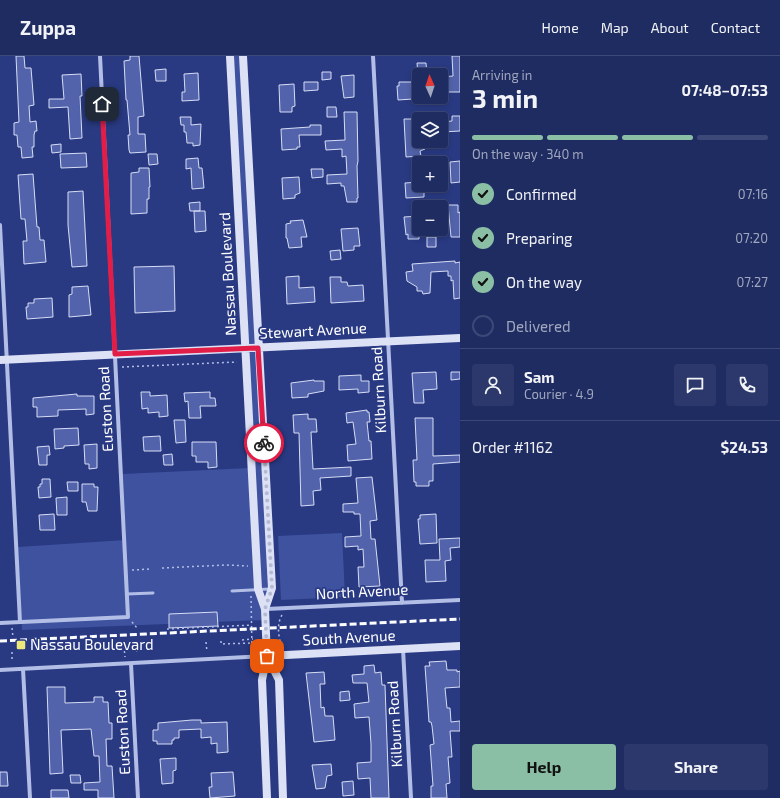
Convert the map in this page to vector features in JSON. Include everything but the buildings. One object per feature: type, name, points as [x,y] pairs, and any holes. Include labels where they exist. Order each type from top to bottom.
[{"type":"main road","name":"Nassau Boulevard","points":[[230,56],[246,348],[248,424],[258,589],[265,609],[267,656],[262,680],[267,798]]},
{"type":"main road","name":"Nassau Boulevard","points":[[243,56],[272,588],[265,609]]},
{"type":"main road","name":"Stewart Avenue","points":[[4,359],[460,338]]},
{"type":"main road","name":"South Avenue","points":[[267,656],[460,646]]},
{"type":"main road","name":"Nassau Boulevard","points":[[267,656],[279,680],[283,798]]},
{"type":"street","name":"Euston Road","points":[[20,622],[128,617],[100,56]]},
{"type":"street","name":"Kilburn Road","points":[[373,56],[402,603]]},
{"type":"street","points":[[0,225],[4,359],[20,622],[0,623]]},
{"type":"street","name":"North Avenue","points":[[265,609],[460,600]]},
{"type":"street","name":"Kilburn Road","points":[[403,649],[411,798]]},
{"type":"street","name":"South Avenue","points":[[0,670],[267,656]]},
{"type":"street","name":"Euston Road","points":[[131,664],[138,798]]},
{"type":"street","points":[[23,669],[30,798]]},
{"type":"lane","points":[[232,591],[272,588]]},
{"type":"lane","points":[[127,594],[153,593]]},
{"type":"path","points":[[122,367],[237,361],[238,369]]},
{"type":"path","points":[[132,562],[132,570],[151,569]]},
{"type":"path","points":[[162,568],[226,565],[248,566],[248,571]]},
{"type":"path","points":[[249,652],[252,651],[253,642],[251,594]]},
{"type":"path","points":[[284,614],[280,619],[279,628],[280,642],[286,645]]},
{"type":"path","points":[[167,629],[252,625]]},
{"type":"path","points":[[242,640],[253,640]]},
{"type":"path","points":[[221,641],[221,644],[253,642]]},
{"type":"path","points":[[206,642],[207,652]]},
{"type":"path","points":[[136,645],[137,657]]},
{"type":"path","points":[[124,646],[125,657]]},
{"type":"path","points":[[12,652],[13,669]]},
{"type":"shaded area","points":[[231,56],[244,56],[272,587],[265,620],[22,630],[18,547],[126,540],[123,474],[250,468]]},
{"type":"shaded area","points":[[342,533],[345,597],[281,600],[278,536]]},
{"type":"railway","points":[[0,641],[460,619]]},
{"type":"way so far","points":[[264,443],[272,588],[265,609],[267,656]]},
{"type":"place","name":"Nassau Boulevard","points":[[21,645]]},
{"type":"route","points":[[102,104],[115,354],[258,348],[264,443]]}]
